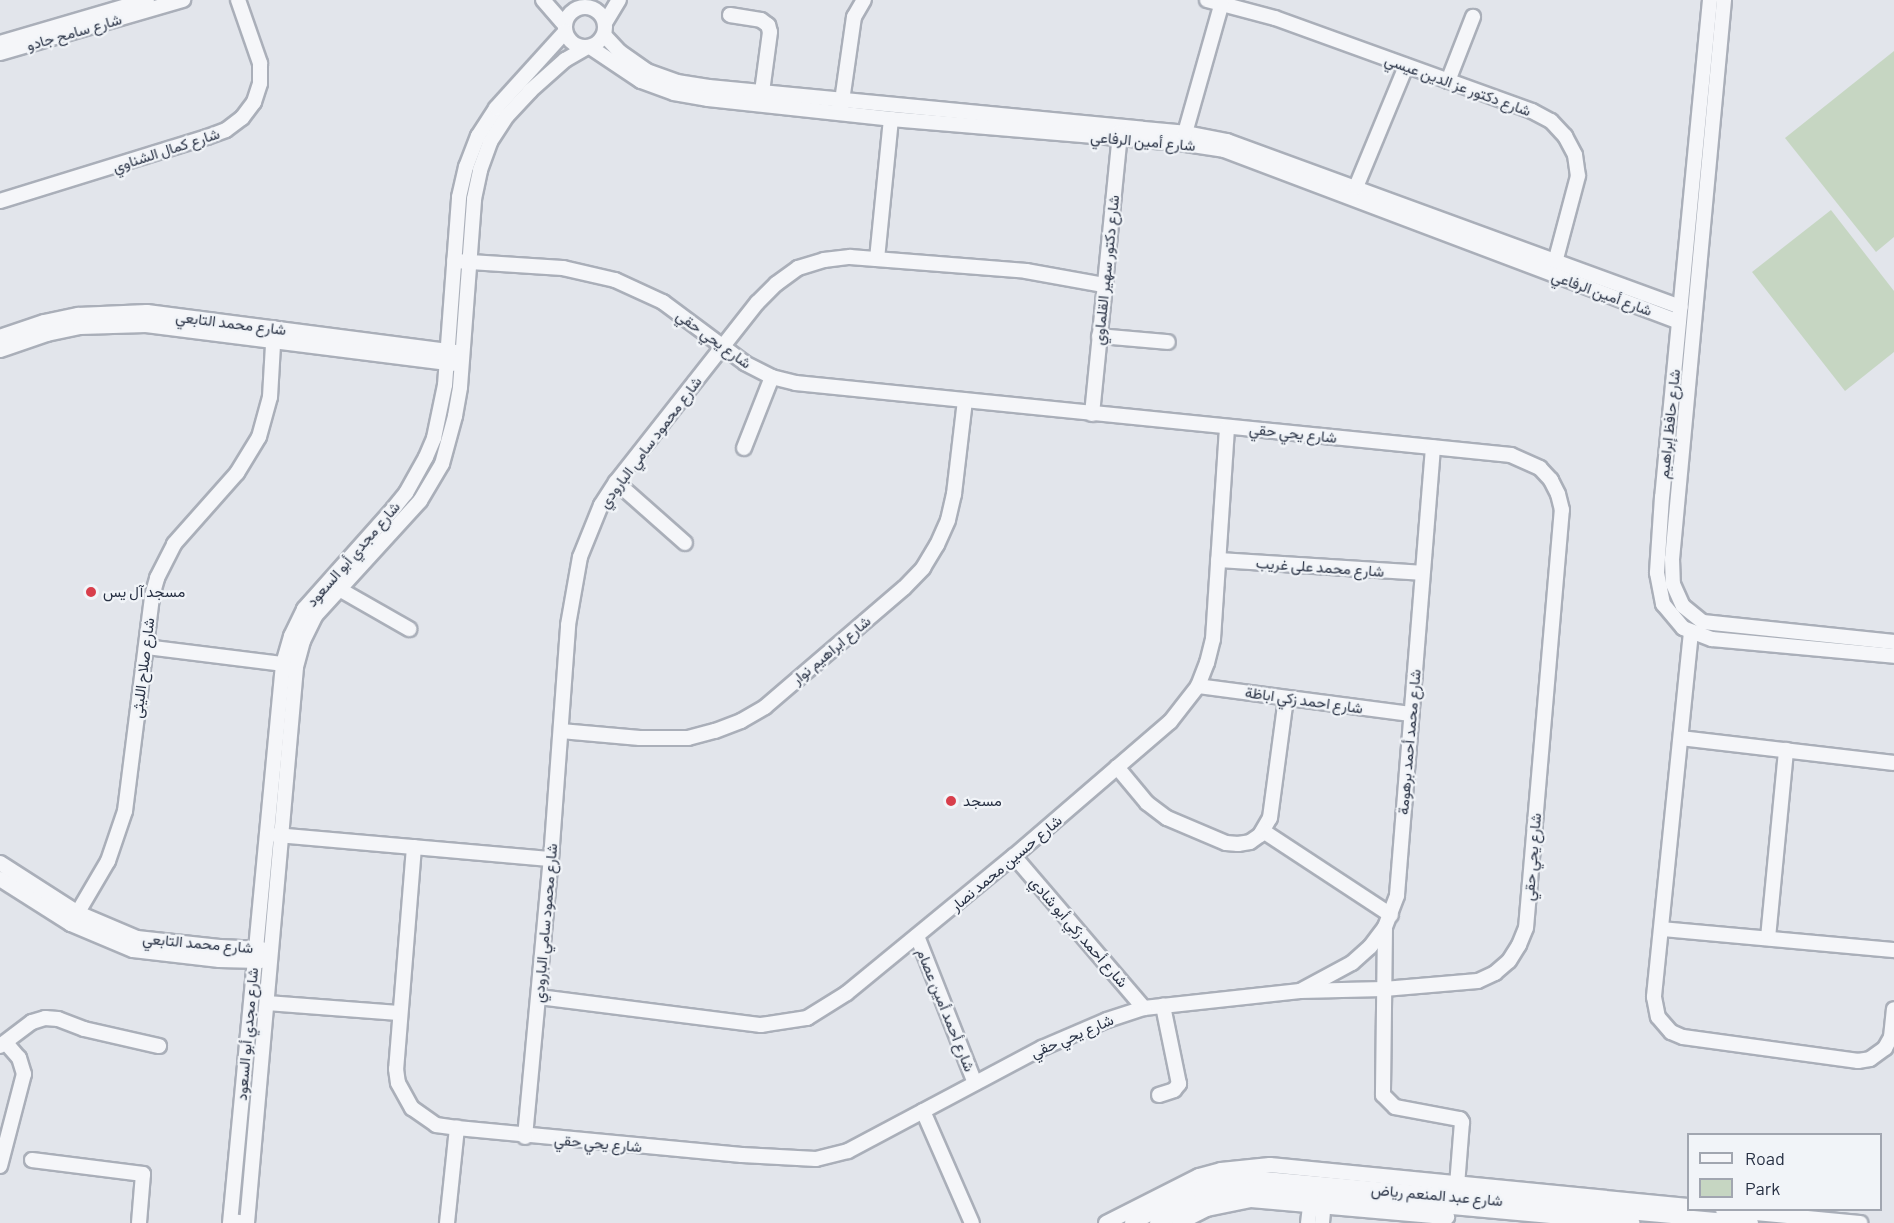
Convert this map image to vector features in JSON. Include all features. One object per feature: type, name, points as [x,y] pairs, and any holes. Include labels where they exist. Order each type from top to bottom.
[{"type":"street","name":"شارع سامح جادو","points":[[0,43],[149,3],[183,0]]},
{"type":"street","name":"شارع كمال الشناوي","points":[[1,198],[207,137],[226,130],[242,118],[257,92],[260,63],[238,0]]},
{"type":"street","points":[[543,0],[565,28],[571,41],[588,47],[605,29],[617,0]]},
{"type":"street","points":[[840,113],[854,16],[864,0]]},
{"type":"street","name":"شارع دكتور عز الدين عيسي","points":[[1207,0],[1251,5],[1406,66],[1532,111],[1551,121],[1565,136],[1575,155],[1578,176],[1554,268]]},
{"type":"street","name":"شارع حافظ إبراهيم","points":[[1721,0],[1698,210],[1671,572],[1676,596],[1683,606],[1703,622],[1716,626],[1894,656]]},
{"type":"street","points":[[1185,133],[1222,2]]},
{"type":"street","name":"شارع سامح جادو","points":[[0,53],[149,3]]},
{"type":"street","points":[[565,28],[569,15],[582,4],[599,12],[605,29]]},
{"type":"street","points":[[730,15],[761,20],[768,25],[770,32],[762,92]]},
{"type":"street","points":[[1448,81],[1473,17]]},
{"type":"street","name":"شارع مجدي أبو السعود","points":[[230,1222],[254,955],[284,664],[291,636],[304,609],[393,509],[417,476],[434,438],[447,357],[459,197],[466,167],[478,136],[517,82],[550,48],[565,28]]},
{"type":"street","name":"شارع أمين الرفاعي","points":[[605,29],[633,62],[662,77],[709,87],[842,99],[1226,145],[1554,268],[1679,322]]},
{"type":"street","name":"شارع مجدي أبو السعود","points":[[247,1223],[297,667],[303,641],[315,616],[420,501],[432,483],[448,444],[463,359],[474,199],[480,170],[490,142],[507,116],[530,91],[565,60],[588,47]]},
{"type":"street","name":"شارع أمين الرفاعي","points":[[588,47],[641,81],[674,93],[734,102],[891,119],[1120,133],[1185,133],[1356,187],[1438,225]]},
{"type":"street","points":[[550,48],[560,51],[565,60]]},
{"type":"street","points":[[1356,187],[1406,66]]},
{"type":"street","points":[[877,259],[891,119]]},
{"type":"street","name":"شارع دكتور سهير القلماوي","points":[[1092,414],[1120,133]]},
{"type":"street","name":"شارع حافظ إبراهيم","points":[[1698,210],[1679,322],[1662,497],[1657,573],[1663,604],[1672,617],[1691,632],[1712,639],[1894,642]]},
{"type":"street","name":"شارع محمود سامي البارودي","points":[[525,1137],[551,858],[568,625],[580,557],[601,505],[616,482],[757,303],[776,284],[798,268],[824,260],[877,259],[1026,271],[1104,285]]},
{"type":"street","name":"شارع يحي حقي","points":[[414,847],[396,1069],[404,1096],[423,1118],[436,1125],[525,1137],[816,1159],[848,1151],[975,1083],[1074,1034],[1144,1008],[1300,991],[1383,989],[1478,981],[1495,973],[1509,961],[1526,928],[1562,510],[1551,480],[1540,468],[1526,459],[1511,455],[796,383],[772,377],[745,363],[663,302],[615,280],[563,268],[454,261]]},
{"type":"street","name":"شارع أمين الرفاعي","points":[[1554,268],[1681,307]]},
{"type":"street","name":"شارع محمد التابعي","points":[[0,336],[44,322],[112,311],[147,312],[274,334],[463,359]]},
{"type":"street","name":"شارع محمد التابعي","points":[[0,350],[47,334],[113,324],[274,334]]},
{"type":"street","name":"شارع صلاح الليثى","points":[[75,919],[108,861],[125,811],[152,596],[164,560],[185,529],[237,473],[259,437],[270,397],[274,334]]},
{"type":"street","points":[[1099,336],[1168,342]]},
{"type":"street","points":[[744,448],[772,377]]},
{"type":"street","name":"شارع ابراهيم نوار","points":[[561,731],[640,738],[688,738],[741,721],[765,707],[904,588],[923,568],[948,520],[965,401]]},
{"type":"street","name":"شارع حسين محمد نصار","points":[[539,996],[761,1025],[784,1024],[807,1018],[828,1006],[1014,856],[1170,722],[1198,686],[1208,663],[1213,639],[1227,427]]},
{"type":"street","name":"شارع محمد أحمد برهومة","points":[[1300,991],[1352,963],[1370,947],[1388,921],[1397,895],[1433,447]]},
{"type":"street","points":[[616,482],[685,543]]},
{"type":"street","points":[[1662,497],[1678,498]]},
{"type":"street","name":"شارع محمد على غريب","points":[[1218,560],[1422,573]]},
{"type":"street","points":[[339,589],[409,629]]},
{"type":"street","points":[[1691,632],[1654,997],[1656,1010],[1666,1027],[1683,1037],[1864,1060],[1881,1052],[1888,1042],[1894,1009]]},
{"type":"street","points":[[146,647],[284,664]]},
{"type":"street","name":"شارع احمد زكي اباظة","points":[[1198,686],[1411,714]]},
{"type":"street","points":[[1117,767],[1147,803],[1175,821],[1232,844],[1250,842],[1263,831],[1271,812],[1286,698]]},
{"type":"street","points":[[1681,738],[1894,763]]},
{"type":"street","points":[[1768,938],[1786,750]]},
{"type":"street","points":[[1263,831],[1388,921],[1383,989],[1383,1095],[1395,1107],[1460,1119],[1462,1122],[1457,1185]]},
{"type":"street","points":[[268,834],[551,858]]},
{"type":"street","name":"شارع أحمد زكي أبو شادي","points":[[1014,856],[1144,1008]]},
{"type":"street","name":"شارع محمد التابعي","points":[[0,863],[75,919]]},
{"type":"street","name":"شارع محمد التابعي","points":[[0,879],[75,919],[136,938],[254,955],[270,955]]},
{"type":"street","points":[[1662,928],[1894,950]]},
{"type":"street","name":"شارع أحمد أمين عصام","points":[[917,936],[975,1083]]},
{"type":"street","points":[[267,1003],[399,1013]]},
{"type":"street","points":[[1159,1095],[1176,1089],[1179,1082],[1163,1006]]},
{"type":"street","points":[[0,1166],[24,1074],[19,1058],[3,1045],[32,1022],[45,1018],[58,1018],[84,1029],[159,1046]]},
{"type":"street","points":[[923,1110],[972,1223]]},
{"type":"street","points":[[447,1223],[457,1128]]},
{"type":"street","points":[[32,1160],[143,1174],[139,1223]]},
{"type":"street","points":[[1106,1223],[1199,1176],[1245,1173],[1294,1165],[1397,1185],[1457,1185],[1687,1206]]},
{"type":"street","points":[[1320,1169],[1318,1195],[1322,1223]]},
{"type":"street","name":"شارع عبد المنعم رياض","points":[[1132,1223],[1198,1190],[1245,1173],[1318,1195],[1397,1185],[1726,1216],[1750,1223]]},
{"type":"street","name":"شارع عبد المنعم رياض","points":[[1156,1223],[1201,1200],[1237,1191],[1273,1190],[1632,1223]]},
{"type":"street","points":[[1308,1223],[1318,1195]]},
{"type":"street","points":[[1179,1223],[1207,1209],[1229,1202],[1318,1195],[1519,1223]]},
{"type":"street","points":[[1726,1216],[1860,1223]]},
{"type":"street","points":[[230,1222],[247,1223]]},
{"type":"green space","points":[[1894,51],[1894,237],[1876,252],[1785,138]]},
{"type":"green space","points":[[1831,210],[1894,291],[1894,352],[1845,391],[1752,272]]},
{"type":"place","name":"مسجد آل يس","points":[[91,592]]},
{"type":"place","name":"مسجد","points":[[951,801]]}]
